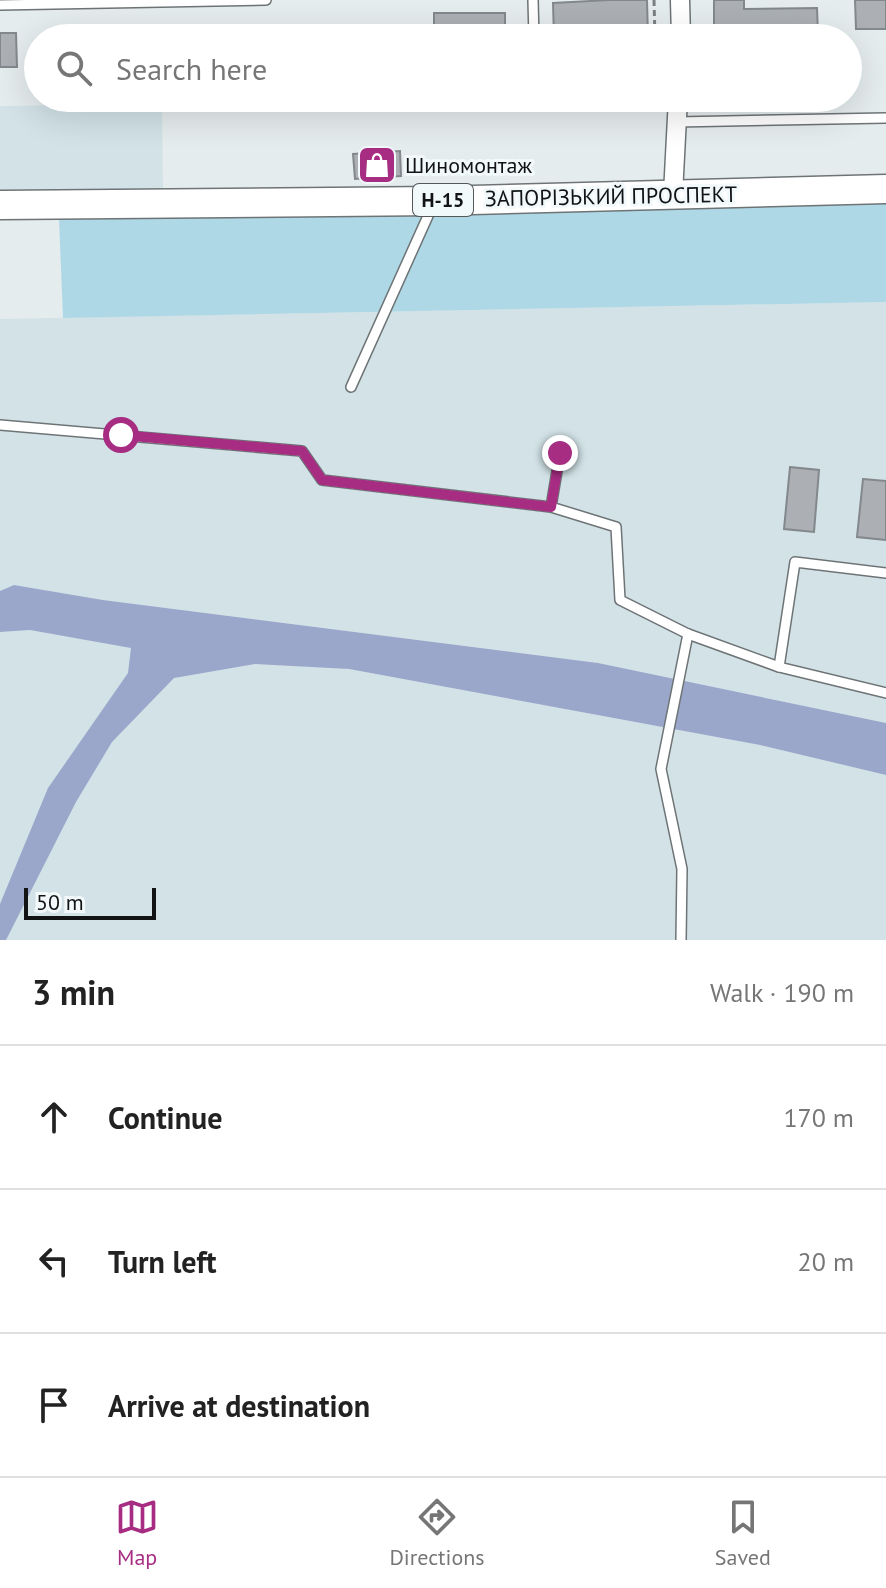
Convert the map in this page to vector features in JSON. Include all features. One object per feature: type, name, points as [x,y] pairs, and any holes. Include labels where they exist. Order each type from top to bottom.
[{"type":"main road","name":"ЗАПОРІЗЬКИЙ ПРОСПЕКТ","points":[[0,205],[436,201],[886,189]]},
{"type":"street","points":[[680,0],[681,24]]},
{"type":"street","points":[[673,194],[677,112]]},
{"type":"lane","points":[[0,5],[266,0]]},
{"type":"lane","points":[[533,0],[534,24]]},
{"type":"lane","points":[[676,122],[886,118]]},
{"type":"lane","points":[[351,387],[436,201]]},
{"type":"lane","points":[[0,425],[302,451],[322,480],[551,507],[616,527],[620,600],[688,634],[779,667],[886,693]]},
{"type":"lane","points":[[551,507],[560,453]]},
{"type":"lane","points":[[779,667],[795,562],[886,573]]},
{"type":"lane","points":[[681,940],[682,869],[661,769],[688,634]]},
{"type":"path","points":[[654,0],[655,24]]},
{"type":"shaded area","points":[[0,106],[24,106],[24,112],[162,112],[163,197],[0,199]]},
{"type":"shaded area","points":[[886,201],[886,302],[63,318],[59,219]]},
{"type":"shaded area","points":[[886,302],[886,723],[598,663],[103,600],[14,585],[0,591],[0,319]]},
{"type":"shaded area","points":[[14,585],[103,600],[598,663],[886,723],[886,775],[760,745],[349,669],[255,664],[174,678],[112,742],[76,802],[6,940],[0,940],[0,904],[48,788],[128,673],[131,648],[30,630],[0,632],[0,591]]},
{"type":"shaded area","points":[[30,630],[131,647],[349,669],[760,745],[886,775],[886,940],[0,940],[0,632]]},
{"type":"building","points":[[647,0],[648,24],[554,24],[553,3]]},
{"type":"building","points":[[714,0],[744,0],[744,9],[817,8],[818,24],[714,24]]},
{"type":"building","points":[[855,0],[886,0],[886,29],[862,29],[862,24],[856,24]]},
{"type":"building","points":[[434,13],[505,13],[505,24],[434,24]]},
{"type":"building","points":[[0,33],[16,33],[17,67],[0,67]]},
{"type":"building","name":"Шиномонтаж","points":[[400,151],[401,176],[355,179],[353,154]]},
{"type":"building","points":[[790,467],[819,470],[814,532],[784,529]]},
{"type":"building","points":[[863,479],[886,481],[886,540],[857,537]]},
{"type":"place","name":"Шиномонтаж","points":[[377,165]]},
{"type":"route","points":[[121,435],[302,451],[322,480],[551,507],[560,453]]}]
